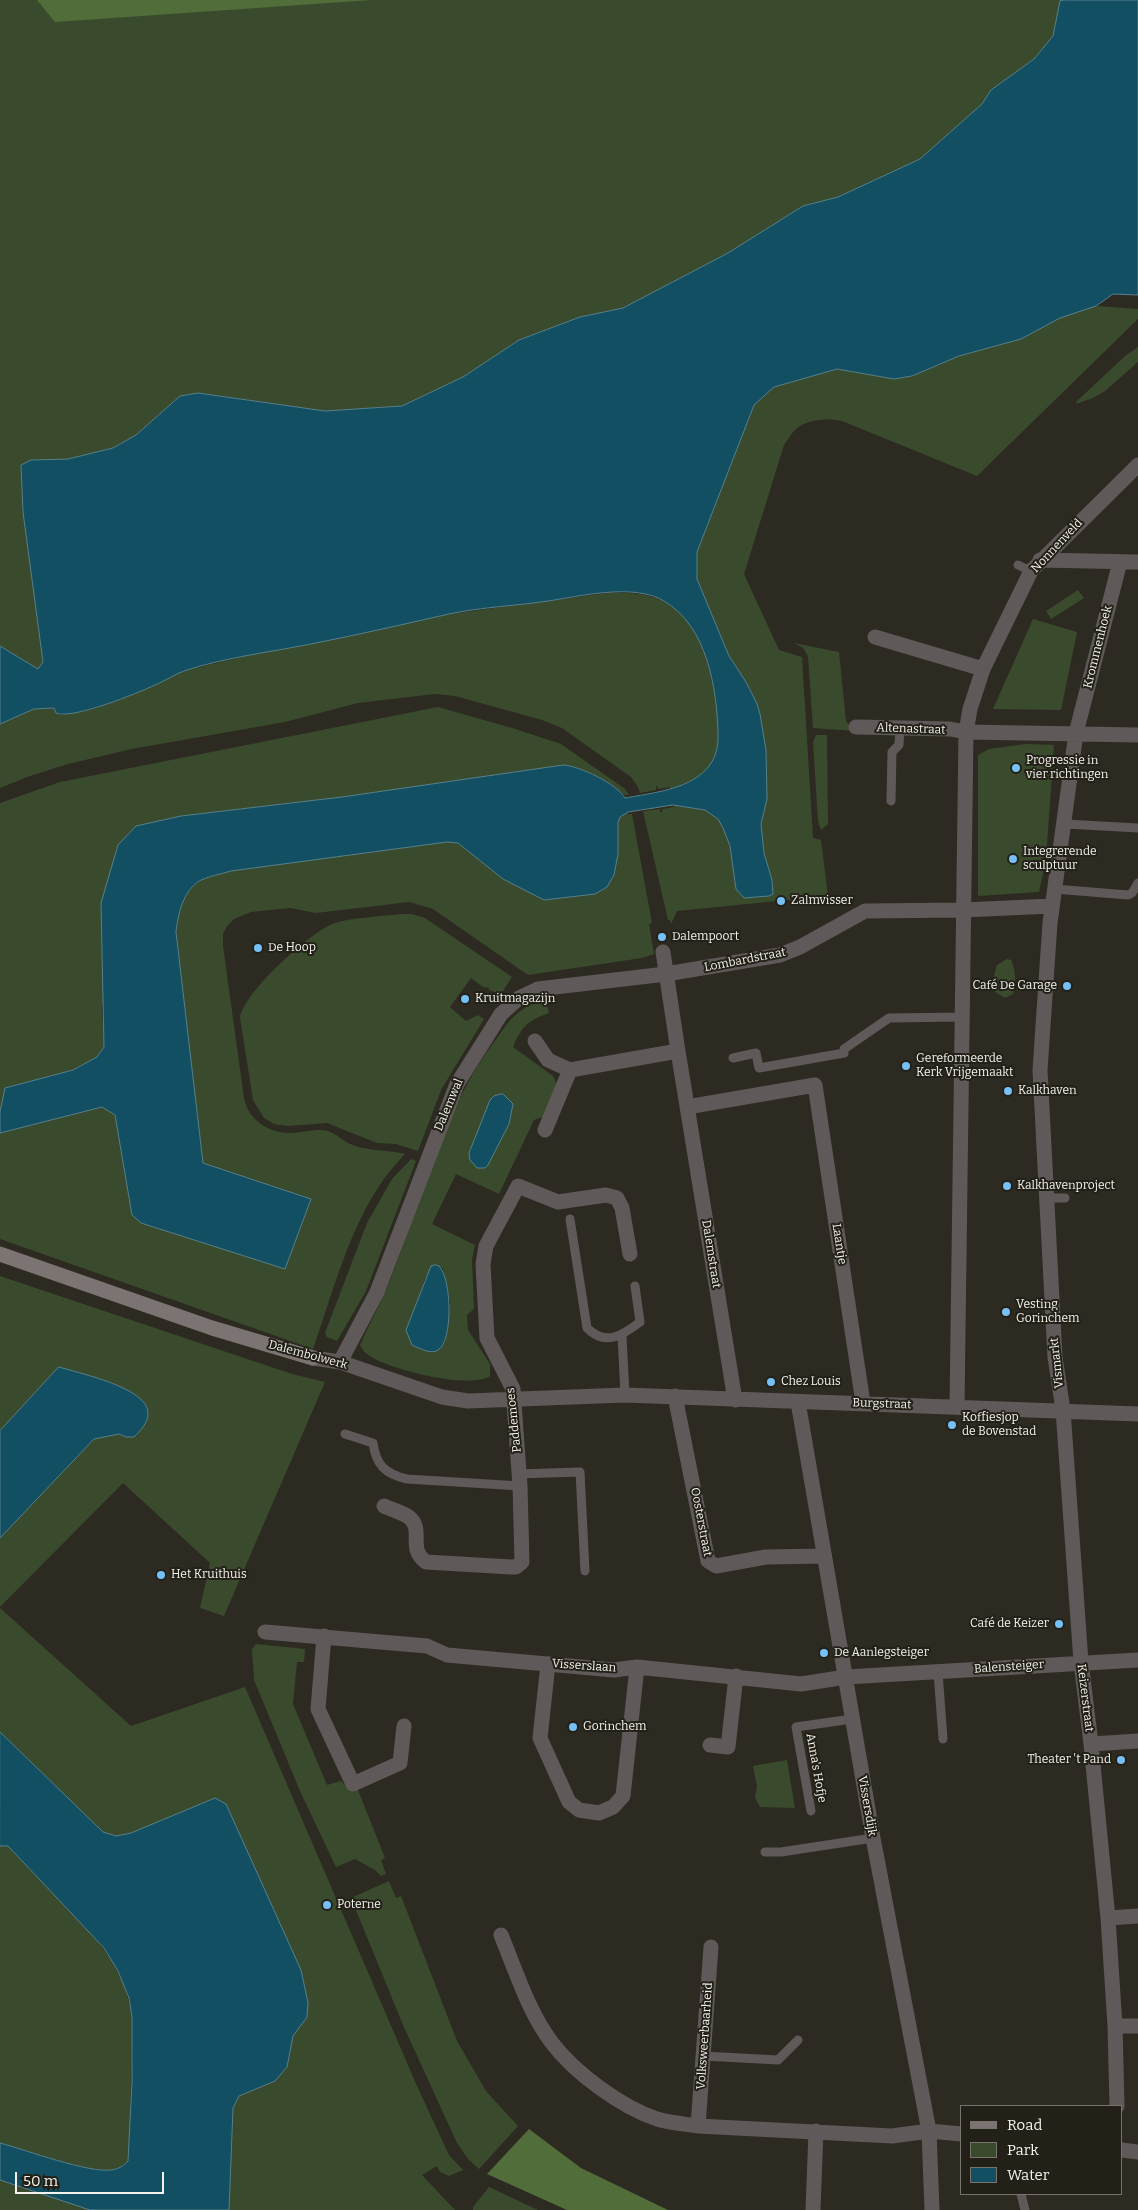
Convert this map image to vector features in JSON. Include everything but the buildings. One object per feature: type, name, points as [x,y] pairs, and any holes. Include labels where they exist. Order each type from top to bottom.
[{"type":"street","name":"Nonnenveld","points":[[966,732],[970,709],[983,669],[1030,565],[1138,465]]},
{"type":"street","name":"Krommenhoek","points":[[1076,733],[1120,562]]},
{"type":"street","points":[[1030,565],[1138,562]]},
{"type":"street","points":[[875,637],[983,669]]},
{"type":"street","name":"Altenastraat","points":[[856,727],[950,729],[966,732]]},
{"type":"street","points":[[957,1407],[966,732],[1138,735]]},
{"type":"street","points":[[1047,1198],[1040,1070],[1042,1022],[1052,906],[1065,824],[1076,733]]},
{"type":"street","points":[[963,910],[1052,906]]},
{"type":"street","name":"Lombardstraat","points":[[666,974],[793,951],[862,911],[963,910]]},
{"type":"street","name":"Dalemstraat","points":[[663,952],[735,1400]]},
{"type":"street","name":"Dalemwal","points":[[340,1362],[377,1292],[457,1084],[501,1014],[519,998],[538,989],[666,974]]},
{"type":"street","points":[[534,1041],[548,1060],[570,1070],[678,1051]]},
{"type":"street","points":[[545,1130],[570,1070]]},
{"type":"street","name":"Laantje","points":[[687,1107],[815,1085],[864,1404]]},
{"type":"street","name":"Paddemoes","points":[[384,1506],[411,1519],[415,1526],[417,1552],[426,1562],[516,1567],[523,1559],[513,1389],[487,1338],[483,1264],[486,1246],[518,1186],[558,1202],[606,1196],[617,1198],[622,1208],[630,1254]]},
{"type":"street","name":"Vismarkt","points":[[1047,1198],[1055,1357],[1063,1410]]},
{"type":"street","name":"Dalembolwerk","points":[[0,1254],[212,1328],[313,1358],[340,1362],[442,1397],[468,1401],[625,1395]]},
{"type":"street","name":"Burgstraat","points":[[625,1395],[1138,1414]]},
{"type":"street","name":"Oosterstraat","points":[[675,1396],[708,1561],[716,1566],[766,1557],[824,1556]]},
{"type":"street","name":"Vissersdijk","points":[[798,1402],[873,1838],[929,2131],[932,2210]]},
{"type":"street","name":"Keizerstraat","points":[[1063,1410],[1081,1662],[1108,1918],[1115,2026],[1117,2105]]},
{"type":"street","name":"Visserslaan","points":[[265,1632],[427,1646],[447,1655],[614,1670],[637,1667],[801,1684],[846,1677]]},
{"type":"street","points":[[324,1636],[318,1709],[353,1784],[400,1763],[404,1726]]},
{"type":"street","name":"Balensteiger","points":[[846,1677],[1138,1660]]},
{"type":"street","points":[[548,1664],[540,1738],[563,1804],[579,1810],[599,1813],[613,1807],[623,1796],[637,1667]]},
{"type":"street","points":[[710,1745],[728,1747],[736,1676]]},
{"type":"street","points":[[1091,1744],[1138,1741]]},
{"type":"street","points":[[1108,1918],[1138,1916]]},
{"type":"street","points":[[501,1935],[527,1998],[552,2042],[565,2058],[602,2088],[641,2113],[674,2123],[698,2126],[892,2136],[929,2131],[960,2134]]},
{"type":"street","name":"Volksweerbaarheid","points":[[698,2126],[711,1947]]},
{"type":"street","points":[[1115,2026],[1138,2026]]},
{"type":"street","points":[[813,2210],[816,2131]]},
{"type":"street","points":[[1123,2150],[1138,2152]]},
{"type":"lane","points":[[891,801],[892,752],[899,746],[900,728]]},
{"type":"lane","points":[[1065,824],[1138,828]]},
{"type":"lane","points":[[1055,889],[1128,895],[1132,893],[1138,883]]},
{"type":"lane","points":[[733,1058],[756,1053],[759,1068],[844,1053],[844,1049],[889,1018],[963,1017]]},
{"type":"lane","points":[[1047,1198],[1065,1198]]},
{"type":"lane","points":[[570,1219],[584,1323],[587,1328],[596,1335],[622,1336],[640,1322],[635,1286]]},
{"type":"lane","points":[[622,1336],[625,1395]]},
{"type":"lane","points":[[345,1434],[373,1443],[376,1458],[385,1472],[392,1476],[407,1479],[519,1480],[580,1472],[585,1571]]},
{"type":"lane","points":[[938,1672],[943,1739]]},
{"type":"lane","name":"Anna's Hofje","points":[[811,1811],[796,1727],[852,1719]]},
{"type":"lane","points":[[765,1852],[781,1852],[873,1838]]},
{"type":"lane","points":[[703,2056],[778,2060],[798,2040]]},
{"type":"lane","points":[[1022,2195],[1025,2210]]},
{"type":"green space","points":[[0,0],[1065,0],[1060,1],[1053,36],[1034,59],[991,90],[982,104],[920,159],[838,197],[803,206],[728,253],[623,308],[580,317],[519,340],[463,377],[402,406],[325,411],[198,393],[180,396],[136,435],[113,448],[68,459],[31,460],[21,465],[23,512],[43,662],[38,669],[0,646]]},
{"type":"green space","points":[[37,0],[372,0],[55,22]]},
{"type":"green space","points":[[1096,306],[1138,309],[1138,319],[977,476],[837,420],[819,420],[802,425],[795,430],[784,445],[744,574],[779,650],[802,657],[813,838],[821,840],[828,896],[677,911],[671,924],[670,920],[668,920],[643,811],[660,809],[660,812],[662,812],[662,809],[674,807],[673,805],[693,806],[704,809],[714,815],[726,833],[732,855],[736,889],[740,892],[772,880],[764,853],[761,824],[767,799],[766,750],[760,714],[746,682],[729,656],[697,579],[697,552],[754,405],[774,387],[837,369],[894,379],[912,376],[959,356],[1021,339],[1060,318]]},
{"type":"green space","points":[[1138,347],[1138,362],[1105,391],[1076,404],[1125,356]]},
{"type":"green space","points":[[1078,590],[1084,598],[1051,619],[1046,611]]},
{"type":"green space","points":[[607,593],[625,593],[652,597],[680,612],[691,624],[699,638],[710,670],[719,723],[719,739],[716,754],[708,770],[671,790],[670,787],[658,789],[658,786],[656,790],[640,793],[631,777],[562,728],[542,720],[455,696],[435,694],[358,703],[285,722],[132,749],[68,764],[0,788],[0,724],[34,709],[54,708],[59,715],[90,710],[122,699],[175,674],[262,652],[297,647],[450,614]]},
{"type":"green space","points":[[1033,619],[1077,632],[1061,710],[993,709]]},
{"type":"green space","points":[[794,643],[839,652],[846,721],[854,731],[813,728],[808,656],[803,648]]},
{"type":"green space","points":[[438,707],[561,744],[625,789],[629,795],[625,795],[591,773],[342,797],[181,816],[136,826],[102,1009],[104,1047],[97,1057],[73,1070],[5,1088],[0,1112],[0,803],[60,782]]},
{"type":"green space","points":[[816,735],[827,735],[828,824],[821,830],[818,821],[813,742]]},
{"type":"green space","points":[[1026,744],[1054,745],[1046,859],[1039,892],[978,896],[978,755],[989,749]]},
{"type":"green space","points":[[628,812],[628,814],[632,814],[652,923],[649,924],[654,954],[642,958],[528,975],[433,909],[409,902],[316,913],[290,908],[251,912],[234,919],[227,926],[223,934],[223,946],[244,1098],[251,1114],[269,1129],[285,1133],[324,1130],[355,1146],[405,1154],[387,1174],[372,1197],[348,1246],[313,1349],[0,1239],[0,1133],[102,1107],[115,1115],[132,1215],[141,1223],[285,1269],[311,1199],[203,1163],[176,932],[182,903],[190,890],[201,880],[231,871],[447,841],[458,843],[503,879],[544,900],[595,894],[607,887],[618,823],[620,817]]},
{"type":"green space","points":[[412,914],[425,918],[512,977],[501,994],[483,987],[471,978],[450,1007],[466,1021],[478,1015],[484,1019],[441,1090],[418,1151],[396,1144],[377,1143],[327,1123],[288,1126],[274,1124],[264,1118],[253,1100],[240,1018],[244,1007],[265,979],[280,964],[324,928],[350,919]]},
{"type":"green space","points":[[1007,959],[1011,960],[1013,964],[1015,981],[1013,994],[1005,998],[995,992],[993,979],[997,965]]},
{"type":"green space","points":[[546,1001],[549,1013],[526,1025],[513,1047],[553,1076],[558,1087],[545,1116],[534,1120],[499,1194],[456,1174],[432,1224],[475,1245],[472,1260],[474,1309],[467,1315],[468,1330],[490,1364],[490,1376],[480,1380],[447,1379],[409,1371],[377,1360],[366,1353],[360,1345],[389,1283],[447,1125],[478,1066],[505,1027],[514,1016],[525,1008]],"holes":[[[436,1265],[443,1269],[450,1302],[445,1343],[419,1299],[425,1278]]]},
{"type":"green space","points":[[411,1159],[416,1161],[366,1291],[337,1341],[327,1337],[325,1333],[367,1223],[392,1179]]},
{"type":"green space","points":[[0,1276],[292,1374],[325,1382],[224,1616],[200,1608],[210,1563],[123,1483],[0,1607],[0,1538],[94,1439],[119,1434],[126,1437],[59,1367],[0,1431]]},
{"type":"green space","points":[[0,1608],[131,1726],[245,1687],[417,2086],[449,2155],[463,2170],[449,2176],[440,2172],[437,2166],[422,2175],[455,2210],[229,2210],[233,2108],[239,2096],[275,2081],[287,2067],[293,2035],[307,2017],[215,1798],[131,1833],[116,1836],[103,1832],[0,1732]]},
{"type":"green space","points":[[256,1644],[305,1649],[304,1662],[297,1662],[293,1704],[327,1785],[341,1781],[350,1790],[358,1790],[385,1858],[381,1860],[386,1874],[381,1876],[375,1870],[355,1859],[336,1867],[300,1791],[254,1680],[252,1649]]},
{"type":"green space","points":[[787,1760],[795,1808],[760,1807],[755,1798],[757,1786],[753,1766]]},
{"type":"green space","points":[[0,1846],[8,1846],[88,1930],[108,1955],[123,1983],[132,2017],[130,2144],[128,2161],[116,2169],[101,2170],[88,2168],[0,2143]]},
{"type":"green space","points":[[389,1881],[396,1898],[401,1896],[457,2041],[486,2091],[518,2126],[479,2169],[468,2159],[457,2143],[403,2025],[351,1898]]},
{"type":"green space","points":[[529,2129],[581,2168],[668,2210],[567,2210],[487,2174]]},
{"type":"green space","points":[[0,2180],[90,2210],[0,2210]]},
{"type":"green space","points":[[489,2187],[538,2210],[473,2210],[473,2207]]},
{"type":"water","points":[[1138,0],[1138,295],[1113,294],[1096,306],[1060,318],[1021,339],[959,356],[912,376],[894,379],[837,369],[774,387],[754,405],[697,552],[697,579],[729,656],[746,682],[760,714],[766,750],[767,799],[761,824],[764,853],[772,880],[773,894],[744,898],[736,889],[730,846],[718,819],[705,810],[673,805],[628,812],[620,817],[618,823],[618,854],[614,875],[607,887],[595,894],[544,900],[503,879],[458,843],[447,842],[231,871],[201,880],[195,884],[182,903],[176,932],[203,1163],[311,1199],[285,1269],[141,1223],[132,1215],[115,1115],[102,1107],[0,1133],[0,1112],[5,1088],[73,1070],[97,1057],[104,1047],[101,903],[118,845],[136,826],[181,816],[342,797],[563,765],[579,769],[597,777],[614,787],[625,798],[672,788],[687,783],[700,775],[710,765],[716,751],[718,734],[712,678],[700,642],[690,626],[679,612],[664,601],[652,596],[623,592],[607,592],[461,612],[333,640],[233,658],[184,671],[135,694],[105,705],[76,713],[64,714],[56,713],[54,708],[34,709],[0,724],[0,646],[38,669],[43,662],[23,512],[21,465],[31,460],[68,459],[113,448],[136,435],[180,396],[198,393],[325,411],[402,406],[463,377],[519,340],[580,317],[623,308],[728,253],[803,206],[838,197],[920,159],[982,104],[991,90],[1034,59],[1053,36],[1060,1]]},
{"type":"water","points":[[503,1094],[513,1104],[509,1124],[488,1165],[485,1168],[477,1168],[470,1160],[469,1153],[490,1100],[494,1096]]},
{"type":"water","points":[[431,1266],[439,1266],[443,1273],[446,1283],[449,1310],[443,1345],[438,1350],[432,1352],[412,1345],[406,1330]]},
{"type":"water","points":[[59,1367],[126,1389],[146,1405],[147,1421],[134,1437],[126,1437],[119,1434],[94,1439],[0,1538],[0,1431]]},
{"type":"water","points":[[0,1732],[103,1832],[116,1836],[131,1833],[215,1798],[226,1804],[301,1970],[308,2003],[307,2017],[293,2036],[287,2067],[275,2081],[239,2096],[233,2108],[229,2210],[90,2210],[0,2180],[0,2143],[73,2165],[101,2170],[116,2169],[128,2161],[132,2082],[132,2017],[129,1998],[118,1971],[104,1948],[8,1846],[0,1846]]},
{"type":"place","name":"Progressie in vier richtingen","points":[[1016,768]]},
{"type":"place","name":"Integrerende sculptuur","points":[[1013,859]]},
{"type":"place","name":"Zalmvisser","points":[[781,901]]},
{"type":"place","name":"Dalempoort","points":[[662,937]]},
{"type":"place","name":"De Hoop","points":[[258,948]]},
{"type":"place","name":"Café De Garage","points":[[1067,986]]},
{"type":"place","name":"Kruitmagazijn","points":[[465,999]]},
{"type":"place","name":"Gereformeerde Kerk Vrijgemaakt","points":[[906,1066]]},
{"type":"place","name":"Kalkhaven","points":[[1008,1091]]},
{"type":"place","name":"Kalkhavenproject","points":[[1007,1186]]},
{"type":"place","name":"Vesting Gorinchem","points":[[1006,1312]]},
{"type":"place","name":"Chez Louis","points":[[771,1382]]},
{"type":"place","name":"Koffiesjop de Bovenstad","points":[[952,1425]]},
{"type":"place","name":"Het Kruithuis","points":[[161,1575]]},
{"type":"place","name":"Café de Keizer","points":[[1059,1624]]},
{"type":"place","name":"De Aanlegsteiger","points":[[824,1653]]},
{"type":"place","name":"Gorinchem","points":[[573,1727]]},
{"type":"place","name":"Theater 't Pand","points":[[1121,1760]]},
{"type":"place","name":"Poterne","points":[[327,1905]]}]
